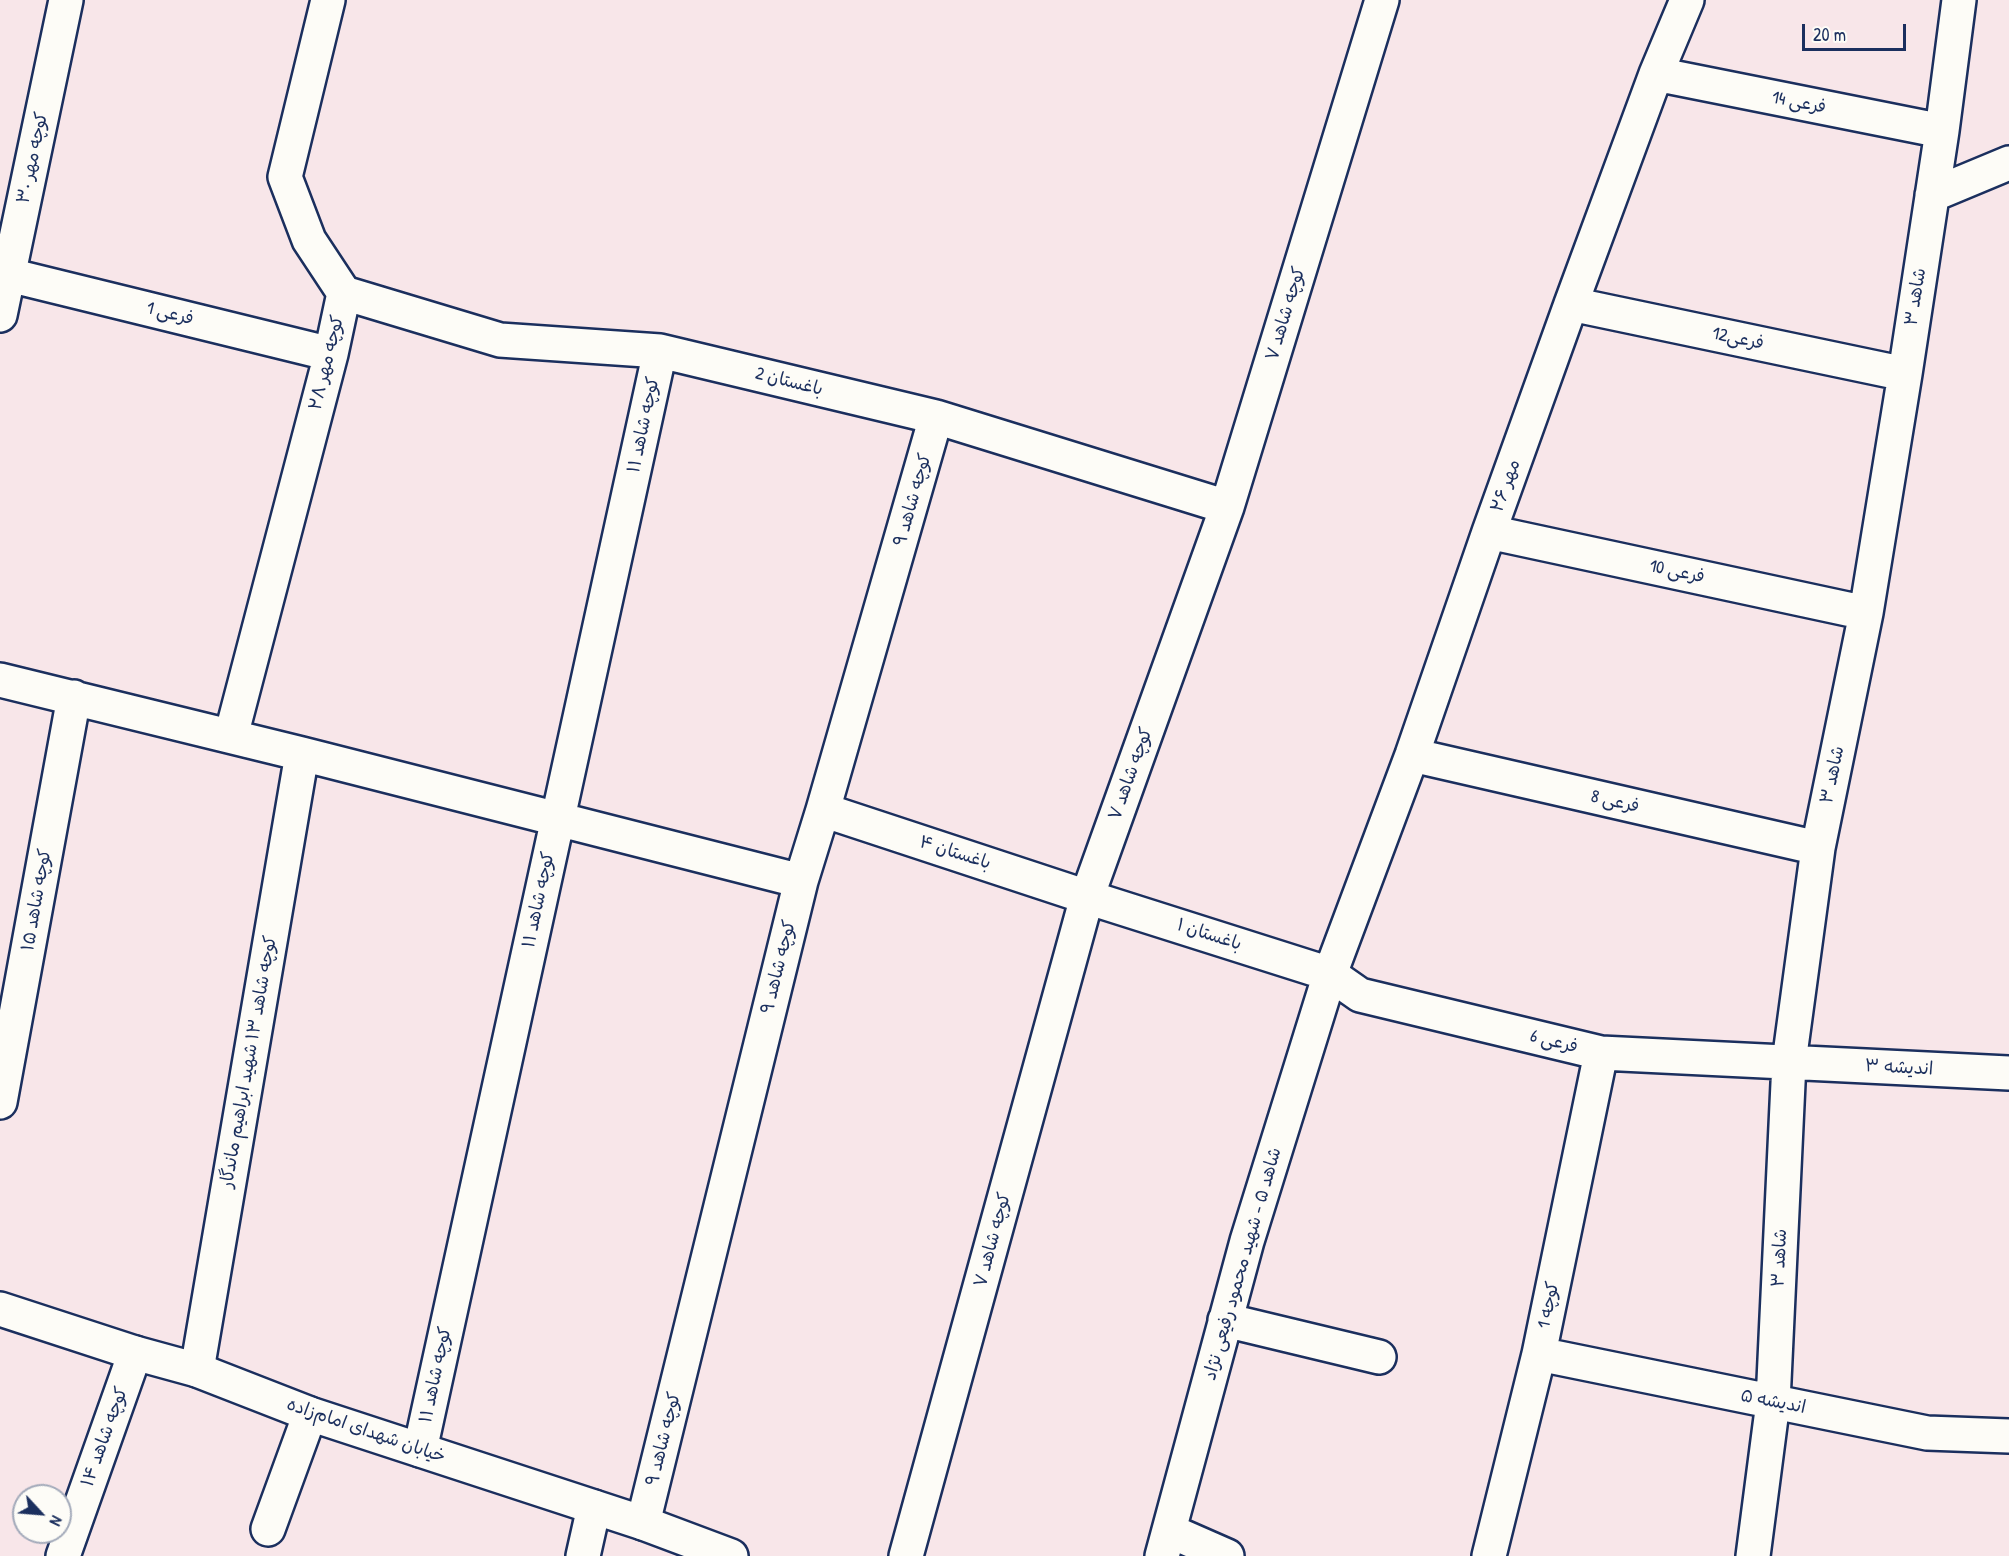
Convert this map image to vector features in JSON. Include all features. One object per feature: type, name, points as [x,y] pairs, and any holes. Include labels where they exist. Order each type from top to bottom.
[{"type":"street","name":"کوچه مهر ۳۰","points":[[0,315],[66,0]]},
{"type":"street","name":"کوچه مهر ۲۸","points":[[231,736],[331,354],[344,293],[309,240],[285,177],[328,0]]},
{"type":"street","name":"کوچه شاهد ۷","points":[[906,1556],[1087,897],[1227,507],[1382,0]]},
{"type":"street","name":"مهر ۲۶","points":[[1330,974],[1412,755],[1571,304],[1656,74],[1688,0]]},
{"type":"street","name":"شاهد ۳","points":[[1753,1556],[1773,1402],[1789,1062],[1818,848],[1866,613],[1905,374],[1942,131],[1959,0]]},
{"type":"street","name":"فرعی 14","points":[[1656,74],[1942,131]]},
{"type":"street","points":[[1932,195],[2009,163]]},
{"type":"street","name":"فرعی 1","points":[[9,275],[331,354]]},
{"type":"street","name":"باغستان 2","points":[[344,293],[500,340],[660,351],[936,417],[1227,507]]},
{"type":"street","name":"فرعی12","points":[[1571,304],[1905,374]]},
{"type":"street","name":"کوچه شاهد ۱۱","points":[[420,1450],[660,351]]},
{"type":"street","name":"کوچه شاهد ۹","points":[[643,1523],[801,881],[936,417]]},
{"type":"street","name":"فرعی 10","points":[[1489,532],[1866,613]]},
{"type":"street","points":[[0,680],[231,736],[801,881]]},
{"type":"street","name":"کوچه شاهد ۱۵","points":[[0,1102],[74,698]]},
{"type":"street","name":"کوچه شاهد ۱۳ شهید ابراهیم ماندگار","points":[[196,1370],[302,754]]},
{"type":"street","name":"فرعی 8","points":[[1412,755],[1818,848]]},
{"type":"street","name":"باغستان ۴","points":[[823,810],[1087,897]]},
{"type":"street","name":"باغستان ۱","points":[[1087,897],[1330,974]]},
{"type":"street","name":"فرعی 6","points":[[1330,974],[1360,995],[1600,1053],[1789,1062]]},
{"type":"street","name":"شاهد ۵ - شهید محمود رفیعی نژاد","points":[[1166,1544],[1247,1241],[1330,974]]},
{"type":"street","name":"کوچه 1","points":[[1489,1556],[1539,1354],[1600,1053]]},
{"type":"street","name":"اندیشه ۳","points":[[1789,1062],[2009,1073]]},
{"type":"street","name":"خیابان شهدای امام‌زاده","points":[[0,1309],[135,1353],[196,1370],[310,1414],[643,1523],[731,1556]]},
{"type":"street","points":[[1225,1320],[1379,1357]]},
{"type":"street","name":"کوچه شاهد ۱۴","points":[[63,1556],[135,1353]]},
{"type":"street","name":"اندیشه ۵","points":[[1539,1354],[1927,1433],[2009,1436]]},
{"type":"street","points":[[268,1529],[310,1414]]},
{"type":"street","points":[[583,1556],[594,1507]]},
{"type":"street","points":[[1166,1544],[1227,1556]]}]
